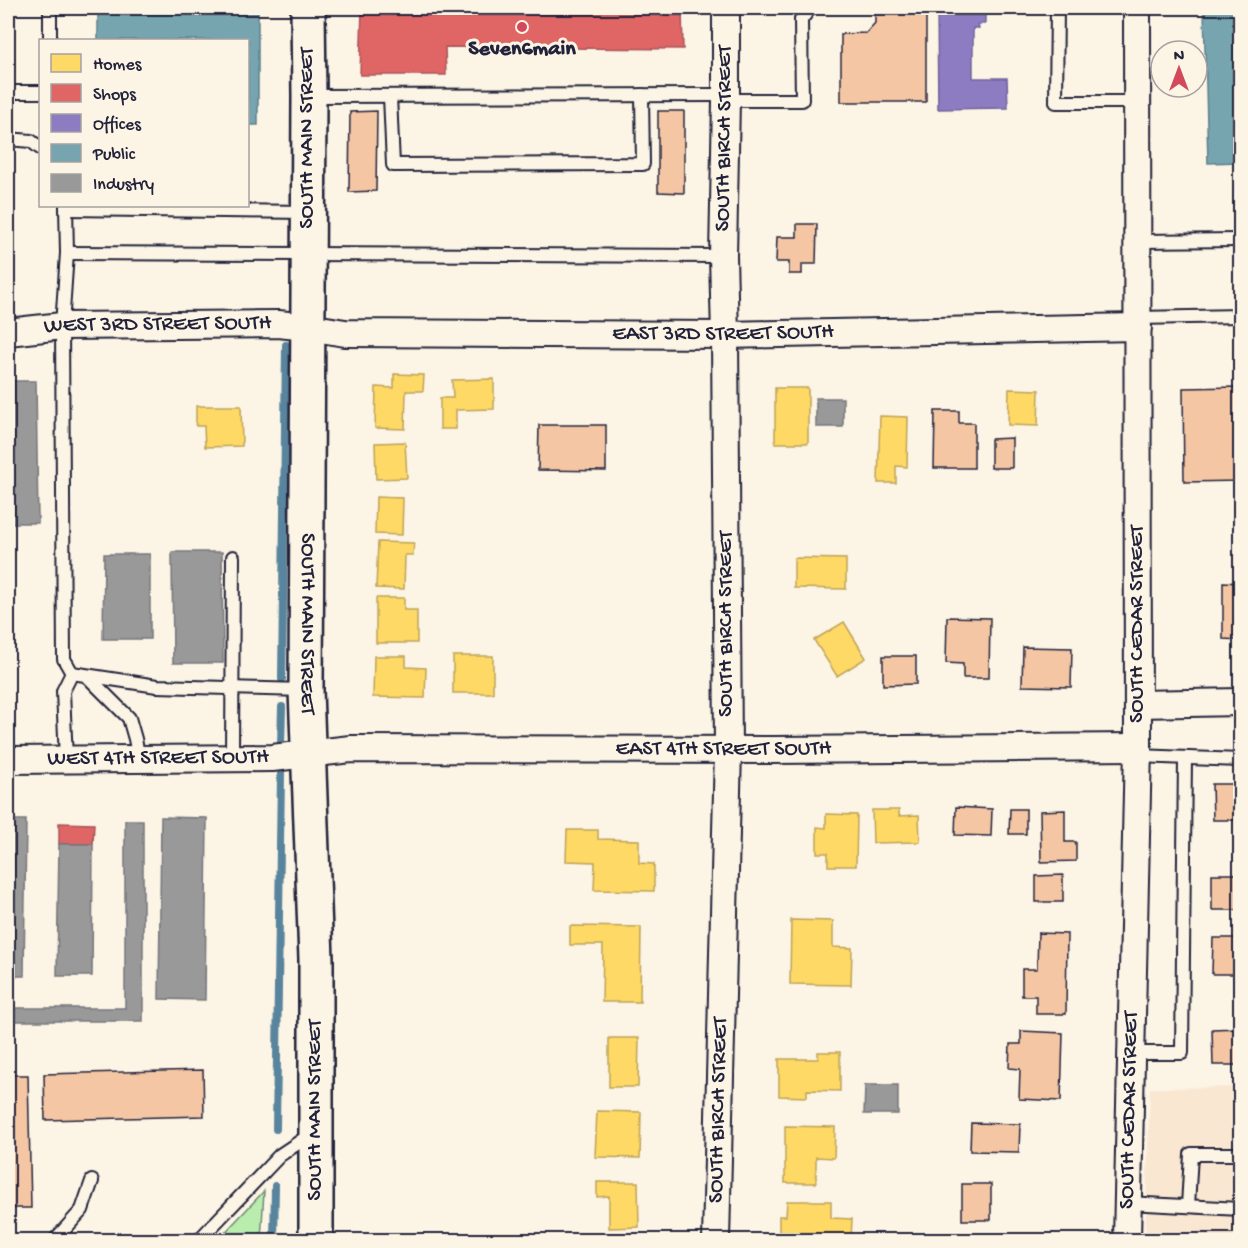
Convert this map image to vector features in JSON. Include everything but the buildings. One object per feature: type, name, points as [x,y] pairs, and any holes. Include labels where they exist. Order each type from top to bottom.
[{"type":"street","name":"SOUTH MAIN STREET","points":[[308,8],[306,690],[316,960],[316,1240]]},
{"type":"street","name":"SOUTH BIRCH STREET","points":[[716,1240],[728,750],[723,256],[726,8]]},
{"type":"street","name":"SOUTH CEDAR STREET","points":[[1127,1240],[1138,752],[1137,8]]},
{"type":"street","name":"EAST 3RD STREET SOUTH","points":[[308,327],[345,333],[725,335],[1138,323]]},
{"type":"street","name":"WEST 3RD STREET SOUTH","points":[[8,332],[62,326],[278,324],[308,327]]},
{"type":"street","points":[[1138,704],[1240,702]]},
{"type":"street","name":"EAST 4TH STREET SOUTH","points":[[308,754],[351,750],[1138,752]]},
{"type":"street","name":"WEST 4TH STREET SOUTH","points":[[8,760],[232,759],[308,754]]},
{"type":"lane","points":[[50,8],[50,39]]},
{"type":"lane","points":[[309,96],[642,95],[802,100],[801,20],[810,8]]},
{"type":"lane","points":[[1057,8],[1056,102],[1138,102]]},
{"type":"lane","points":[[8,92],[39,92]]},
{"type":"lane","points":[[390,96],[393,165],[405,165],[643,164],[642,95]]},
{"type":"lane","points":[[8,139],[31,141],[39,147]]},
{"type":"lane","points":[[306,690],[157,686],[72,673],[64,659],[62,326],[67,253],[66,207],[308,212]]},
{"type":"lane","points":[[1138,241],[1240,240]]},
{"type":"lane","points":[[67,253],[723,256]]},
{"type":"lane","points":[[1138,323],[1240,316]]},
{"type":"lane","points":[[232,759],[233,557]]},
{"type":"lane","points":[[66,760],[63,691],[72,673]]},
{"type":"lane","points":[[87,676],[129,718],[139,759]]},
{"type":"lane","points":[[1138,752],[1185,758],[1240,760]]},
{"type":"lane","points":[[1132,1053],[1182,1053],[1185,758]]},
{"type":"lane","points":[[199,1240],[280,1155],[316,1131]]},
{"type":"lane","points":[[1188,1206],[1191,1154],[1240,1154]]},
{"type":"lane","points":[[55,1240],[82,1210],[92,1181]]},
{"type":"lane","points":[[1128,1203],[1240,1209]]},
{"type":"shaded area","points":[[1240,1087],[1240,1240],[1145,1240],[1150,1088]]},
{"type":"green space","points":[[264,1191],[261,1240],[218,1240]]},
{"type":"waterway","points":[[282,679],[286,345]]},
{"type":"waterway","points":[[281,745],[282,707]]},
{"type":"waterway","points":[[276,1129],[281,774]]},
{"type":"waterway","points":[[274,1240],[275,1186]]},
{"type":"place","name":"Seven6main","points":[[522,27]]}]
